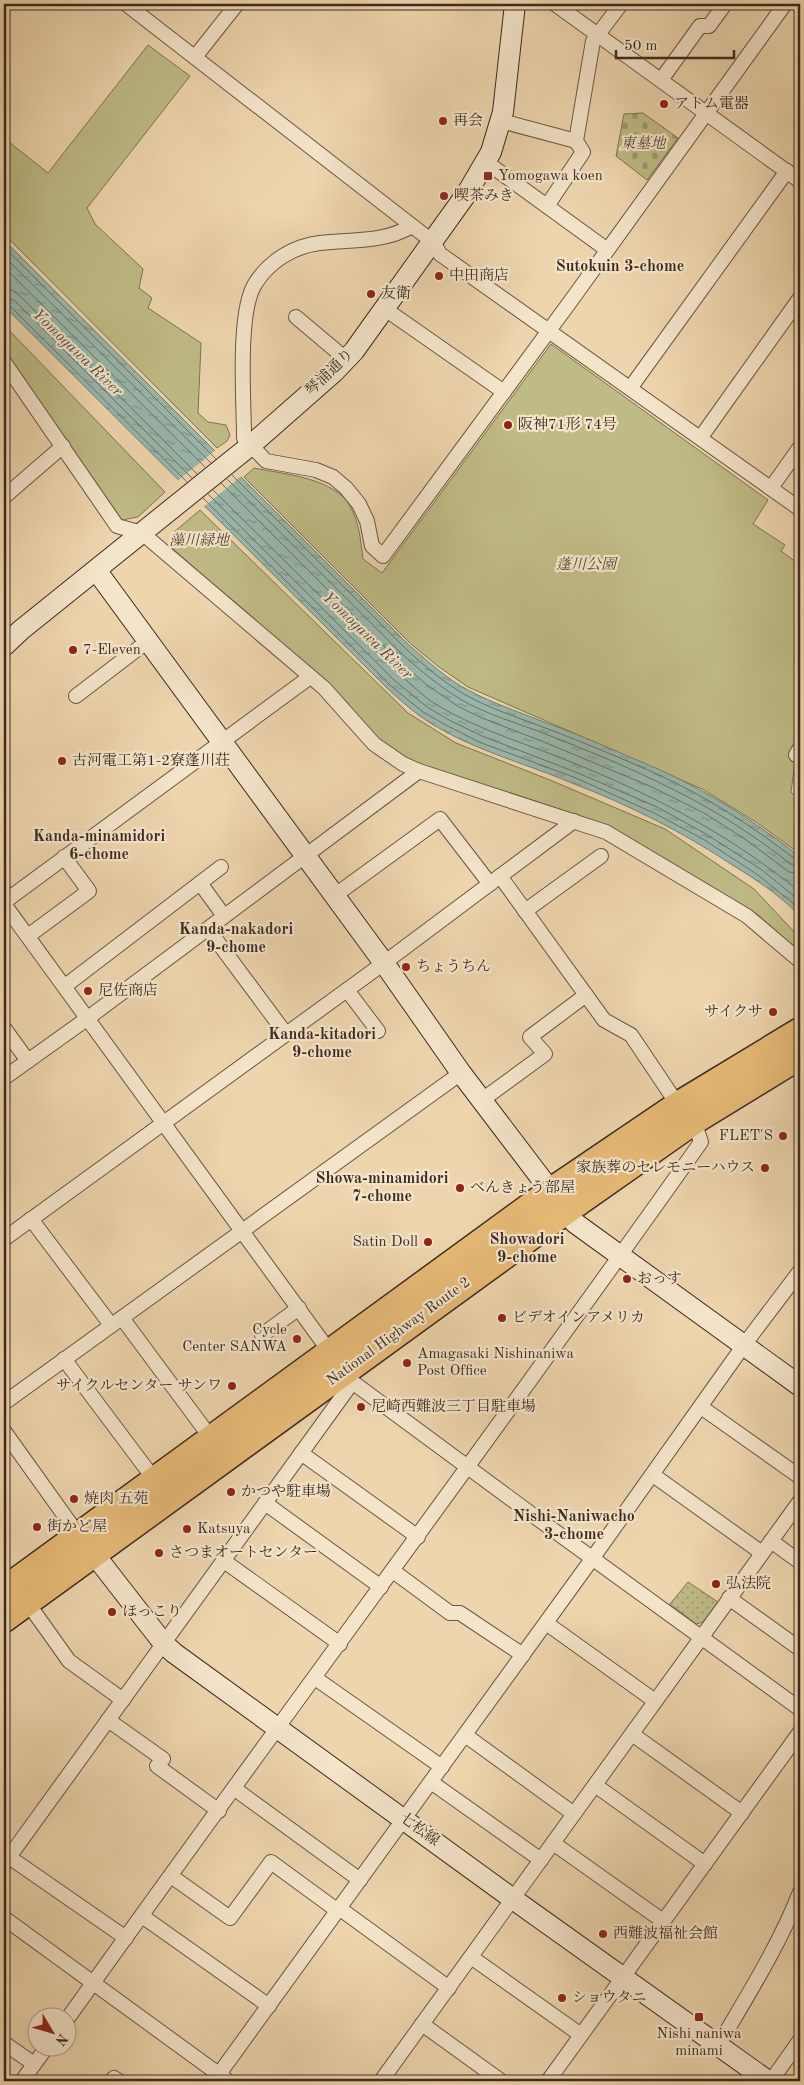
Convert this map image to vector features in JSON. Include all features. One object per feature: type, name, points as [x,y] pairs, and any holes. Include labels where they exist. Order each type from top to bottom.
[{"type":"highway","name":"National Highway Route 2","points":[[4,1590],[86,1544],[342,1368],[558,1201],[686,1113],[800,1030]]},
{"type":"highway","name":"National Highway Route 2","points":[[686,1113],[800,1056]]},
{"type":"highway","name":"National Highway Route 2","points":[[4,1619],[27,1602],[154,1479],[211,1438],[342,1368]]},
{"type":"street","points":[[126,4],[433,242],[440,254],[631,387],[800,509]]},
{"type":"street","points":[[195,58],[237,4]]},
{"type":"street","name":"琴浦通り","points":[[4,646],[21,630],[245,450],[347,360],[433,242],[486,162],[501,121],[515,4]]},
{"type":"street","points":[[555,4],[800,181]]},
{"type":"street","points":[[661,80],[700,26],[709,26],[725,4]]},
{"type":"street","points":[[412,226],[399,234],[374,240],[321,242],[301,246],[284,255],[269,266],[254,285],[247,308],[244,333],[245,450],[266,461],[316,470],[332,477],[346,488],[359,504],[367,521],[372,546],[383,556],[785,4]]},
{"type":"street","points":[[547,206],[583,152],[576,141],[593,41],[599,35],[618,5]]},
{"type":"street","points":[[501,121],[576,141]]},
{"type":"street","points":[[486,162],[606,249]]},
{"type":"street","points":[[631,387],[787,171]]},
{"type":"street","points":[[701,437],[800,298]]},
{"type":"street","points":[[385,309],[504,392]]},
{"type":"street","points":[[296,317],[347,360]]},
{"type":"street","points":[[4,362],[117,526],[142,533],[334,697],[378,747],[402,764],[418,771],[606,832],[737,909],[800,961]]},
{"type":"street","points":[[4,496],[63,446]]},
{"type":"street","points":[[771,488],[800,447]]},
{"type":"street","points":[[96,570],[384,963],[461,1072],[575,1223],[800,1386]]},
{"type":"street","points":[[76,696],[148,641]]},
{"type":"street","points":[[126,1938],[6,1860],[349,1387],[342,1368],[4,903],[310,677]]},
{"type":"street","points":[[4,1078],[88,1018],[418,771]]},
{"type":"street","points":[[75,2008],[468,1468],[701,1142],[686,1113],[630,1036],[604,1020],[525,911],[440,818],[334,896]]},
{"type":"street","points":[[4,1239],[348,990],[574,821]]},
{"type":"street","points":[[525,911],[600,856]]},
{"type":"street","points":[[28,936],[89,891],[64,857]]},
{"type":"street","points":[[65,986],[221,867]]},
{"type":"street","points":[[200,883],[224,916]]},
{"type":"street","points":[[208,929],[286,1034]]},
{"type":"street","points":[[348,990],[378,1031]]},
{"type":"street","points":[[482,1100],[544,1054],[530,1037],[586,995]]},
{"type":"street","points":[[4,1028],[28,1061]]},
{"type":"street","points":[[4,1403],[461,1072]]},
{"type":"street","points":[[31,1219],[211,1438]]},
{"type":"street","points":[[4,1918],[221,2079],[269,2006],[403,1819],[653,1475],[744,1345],[800,1271]]},
{"type":"street","points":[[262,1335],[299,1308]]},
{"type":"street","points":[[64,1359],[154,1479]]},
{"type":"street","points":[[342,1368],[468,1468],[800,1709]]},
{"type":"street","points":[[701,1407],[800,1477]]},
{"type":"street","points":[[4,1431],[86,1544]]},
{"type":"street","points":[[301,1453],[418,1536]]},
{"type":"street","points":[[653,1475],[762,1553]]},
{"type":"street","points":[[381,2081],[800,1501]]},
{"type":"street","points":[[265,1503],[381,1587]]},
{"type":"street","points":[[771,1541],[800,1562]]},
{"type":"street","name":"七松線","points":[[86,1544],[164,1644],[186,1662],[513,1899],[769,2081]]},
{"type":"street","points":[[224,1561],[340,1644]]},
{"type":"street","points":[[393,1571],[450,1614],[460,1613],[523,1655]]},
{"type":"street","points":[[729,1598],[800,1649]]},
{"type":"street","points":[[27,1602],[69,1661],[123,1700]]},
{"type":"street","points":[[546,1623],[655,1701]]},
{"type":"street","points":[[316,1678],[442,1767]]},
{"type":"street","points":[[108,1720],[163,1759],[157,1766],[219,1811]]},
{"type":"street","points":[[548,2081],[800,1732]]},
{"type":"street","points":[[632,1734],[742,1813]]},
{"type":"street","points":[[465,1735],[574,1814]]},
{"type":"street","points":[[431,1782],[541,1860]]},
{"type":"street","points":[[595,1785],[705,1864]]},
{"type":"street","points":[[235,1789],[360,1880]]},
{"type":"street","points":[[553,1843],[663,1921]]},
{"type":"street","points":[[171,1876],[230,1918],[271,1862],[449,1988]]},
{"type":"street","points":[[718,2046],[755,1984],[792,1914],[800,1892]]},
{"type":"street","points":[[142,1916],[269,2006]]},
{"type":"street","points":[[471,1957],[581,2035]]},
{"type":"street","points":[[422,2024],[501,2081]]},
{"type":"street","points":[[769,2081],[800,2040]]},
{"type":"street","points":[[4,2043],[34,2064]]},
{"type":"street","points":[[22,2081],[38,2058]]},
{"type":"street","points":[[112,2081],[114,2078],[118,2081]]},
{"type":"green space","points":[[148,45],[190,76],[87,208],[95,224],[143,269],[139,288],[152,298],[148,308],[201,343],[198,413],[208,422],[226,425],[230,435],[227,441],[217,448],[4,234],[4,138],[48,173]]},
{"type":"green space","name":"東墓地","points":[[643,113],[678,138],[647,180],[616,156],[624,114]]},
{"type":"green space","points":[[4,325],[165,492],[138,517],[122,520],[11,360],[4,353]]},
{"type":"green space","name":"蓬川公園","points":[[551,344],[768,500],[753,524],[785,545],[781,551],[800,565],[800,735],[792,747],[796,755],[791,792],[800,801],[800,854],[756,822],[702,789],[468,687],[412,645],[244,477],[254,468],[293,475],[321,483],[333,489],[350,506],[356,519],[363,559],[382,573]]},
{"type":"green space","name":"藻川緑地","points":[[200,510],[408,713],[456,743],[550,780],[665,829],[754,889],[800,938],[800,952],[757,914],[605,826],[403,758],[377,742],[346,701],[173,549],[174,532]]},
{"type":"green space","points":[[688,1582],[718,1602],[703,1622],[696,1624],[670,1604]]},
{"type":"water","name":"Yomogawa River","points":[[4,240],[411,647],[445,676],[460,686],[498,704],[658,769],[732,809],[800,857],[800,916],[760,883],[675,831],[593,791],[475,746],[437,727],[404,703],[4,306]]},
{"type":"pier","points":[[217,449],[243,475],[202,508],[176,482]]},
{"type":"place","name":"アトム電器","points":[[664,104]]},
{"type":"place","name":"再会","points":[[443,121]]},
{"type":"place","name":"Yomogawa koen","points":[[488,176]]},
{"type":"place","name":"喫茶みき","points":[[444,196]]},
{"type":"place","name":"中田商店","points":[[439,276]]},
{"type":"place","name":"友衛","points":[[371,294]]},
{"type":"place","name":"阪神71形 74号","points":[[508,425]]},
{"type":"place","name":"7-Eleven","points":[[73,650]]},
{"type":"place","name":"古河電工第1-2寮蓬川荘","points":[[62,761]]},
{"type":"place","name":"ちょうちん","points":[[406,967]]},
{"type":"place","name":"尼佐商店","points":[[88,991]]},
{"type":"place","name":"サイクサ","points":[[773,1012]]},
{"type":"place","name":"FLET'S","points":[[783,1136]]},
{"type":"place","name":"家族葬のセレモニーハウス","points":[[765,1168]]},
{"type":"place","name":"べんきょう部屋","points":[[460,1188]]},
{"type":"place","name":"Satin Doll","points":[[428,1242]]},
{"type":"place","name":"おっす","points":[[627,1279]]},
{"type":"place","name":"ビデオインアメリカ","points":[[502,1318]]},
{"type":"place","name":"Cycle Center SANWA","points":[[297,1339]]},
{"type":"place","name":"Amagasaki Nishinaniwa Post Office","points":[[407,1363]]},
{"type":"place","name":"サイクルセンター サンワ","points":[[232,1386]]},
{"type":"place","name":"尼崎西難波三丁目駐車場","points":[[361,1407]]},
{"type":"place","name":"かつや駐車場","points":[[231,1492]]},
{"type":"place","name":"焼肉 五苑","points":[[74,1499]]},
{"type":"place","name":"街かど屋","points":[[37,1527]]},
{"type":"place","name":"Katsuya","points":[[187,1529]]},
{"type":"place","name":"さつまオートセンター","points":[[159,1553]]},
{"type":"place","name":"弘法院","points":[[716,1584]]},
{"type":"place","name":"ほっこり","points":[[112,1612]]},
{"type":"place","name":"西難波福祉会館","points":[[603,1934]]},
{"type":"place","name":"ショウタニ","points":[[562,1998]]},
{"type":"place","name":"Nishi naniwa minami","points":[[699,2017]]},
{"type":"district","name":"Sutokuin 3-chome","points":[[620,267]]},
{"type":"district","name":"Kanda-minamidori 6-chome","points":[[99,846]]},
{"type":"district","name":"Kanda-nakadori 9-chome","points":[[236,939]]},
{"type":"district","name":"Kanda-kitadori 9-chome","points":[[322,1044]]},
{"type":"district","name":"Showa-minamidori 7-chome","points":[[382,1188]]},
{"type":"district","name":"Showadori 9-chome","points":[[527,1249]]},
{"type":"district","name":"Nishi-Naniwacho 3-chome","points":[[574,1526]]}]
